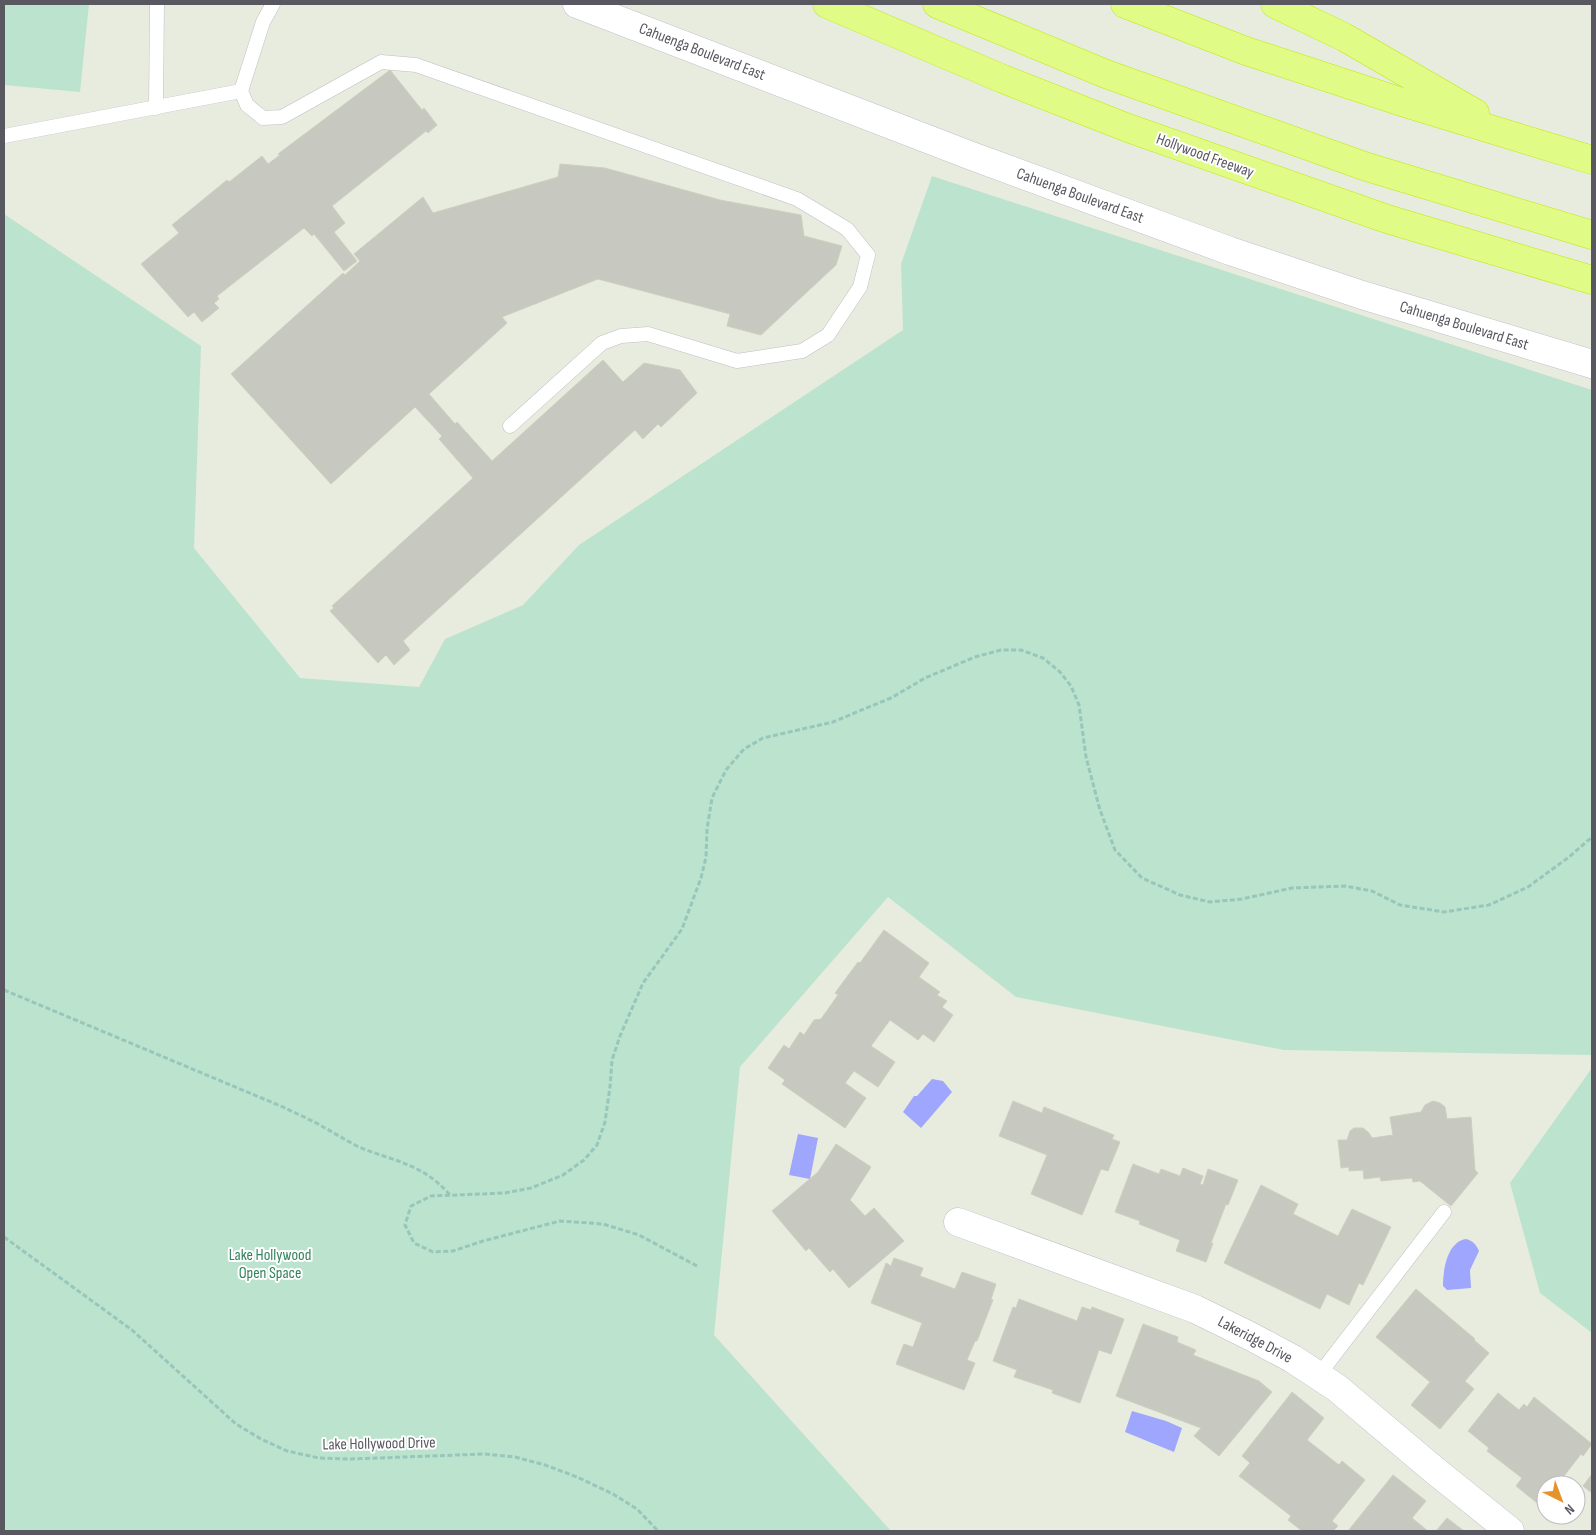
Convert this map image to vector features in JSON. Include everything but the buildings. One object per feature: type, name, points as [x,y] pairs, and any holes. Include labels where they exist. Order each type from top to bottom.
[{"type":"highway","name":"Hollywood Freeway","points":[[828,4],[994,75],[1128,128],[1387,219],[1592,280]]},
{"type":"highway","points":[[937,4],[1106,74],[1355,163],[1592,235]]},
{"type":"highway","points":[[1125,4],[1246,51],[1517,138],[1592,160]]},
{"type":"highway","points":[[1275,4],[1344,37],[1517,138]]},
{"type":"main road","name":"Cahuenga Boulevard East","points":[[577,4],[969,155],[1230,251],[1362,296],[1592,364]]},
{"type":"main road","name":"Lakeridge Drive","points":[[958,1222],[1195,1310],[1275,1350],[1337,1388],[1510,1531]]},
{"type":"lane","points":[[156,108],[157,4]]},
{"type":"lane","points":[[273,4],[263,22],[241,92],[247,105],[263,118],[282,117],[381,62],[416,65],[797,198],[847,228],[868,255],[860,287],[828,335],[802,351],[737,361],[648,334],[621,336],[602,343],[510,426]]},
{"type":"lane","points":[[4,136],[241,92]]},
{"type":"lane","points":[[1318,1376],[1444,1212]]},
{"type":"path","points":[[697,1266],[639,1235],[603,1224],[560,1221],[483,1241],[453,1251],[433,1252],[414,1243],[405,1225],[410,1206],[431,1196],[505,1193],[531,1188],[563,1175],[584,1160],[596,1145],[605,1122],[612,1060],[620,1036],[644,983],[682,929],[698,887],[704,864],[712,798],[726,770],[744,749],[763,738],[825,724],[856,713],[892,698],[925,678],[975,656],[1001,650],[1021,650],[1043,658],[1060,672],[1071,686],[1079,705],[1086,757],[1100,810],[1115,850],[1142,878],[1180,896],[1210,902],[1242,899],[1292,888],[1345,886],[1372,891],[1400,905],[1444,912],[1489,905],[1528,888],[1592,837]]},
{"type":"path","points":[[4,990],[283,1108],[323,1126],[359,1146],[420,1170],[440,1184],[450,1196]]},
{"type":"path","name":"Lake Hollywood Drive","points":[[4,1237],[132,1330],[236,1424],[261,1439],[287,1451],[319,1458],[486,1454],[515,1457],[545,1465],[577,1477],[613,1494],[637,1509],[658,1531]]},
{"type":"green space","points":[[4,4],[89,4],[80,92],[4,85]]},
{"type":"green space","name":"Lake Hollywood Open Space","points":[[932,176],[1592,390],[1592,1055],[1284,1050],[1016,997],[888,897],[740,1067],[714,1335],[891,1531],[4,1531],[4,214],[201,346],[194,548],[300,678],[419,687],[445,639],[523,605],[579,545],[903,330],[901,264]]},
{"type":"green space","points":[[1592,1068],[1592,1333],[1540,1293],[1510,1183]]},
{"type":"water","points":[[932,1079],[943,1081],[952,1092],[921,1128],[903,1112],[914,1096],[917,1096]]},
{"type":"water","points":[[798,1134],[818,1138],[810,1179],[789,1175]]},
{"type":"water","points":[[1466,1239],[1474,1243],[1479,1251],[1470,1270],[1471,1288],[1447,1290],[1443,1286],[1447,1258],[1454,1245]]},
{"type":"water","points":[[1132,1411],[1182,1428],[1174,1452],[1125,1432]]}]
